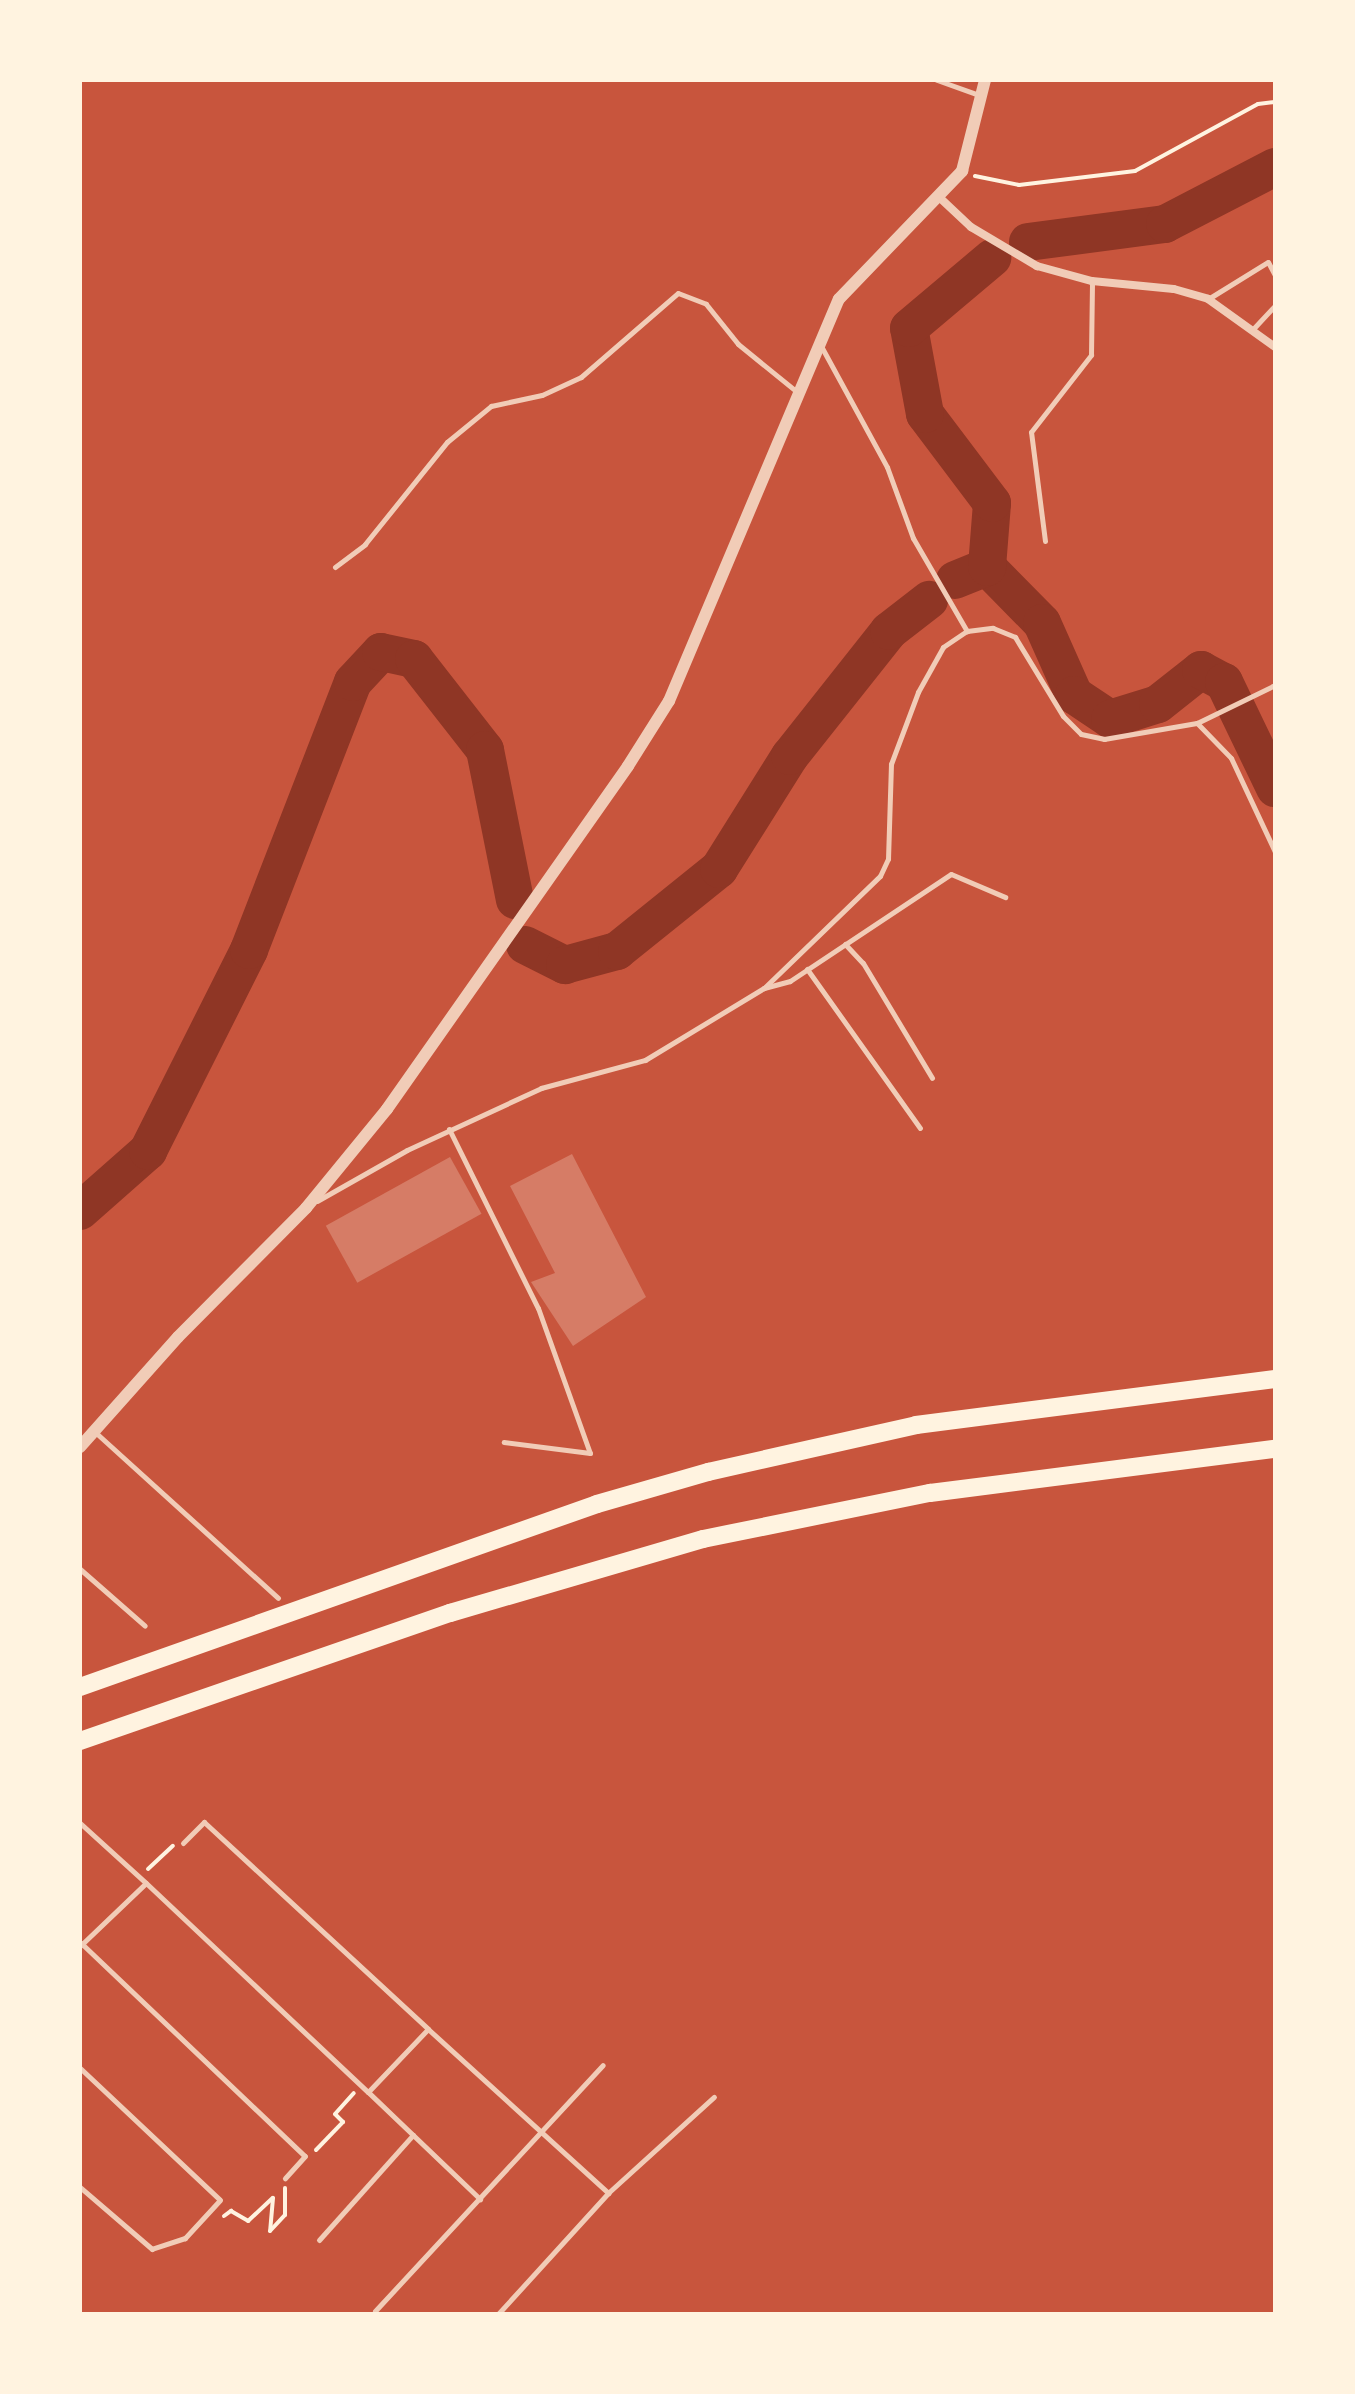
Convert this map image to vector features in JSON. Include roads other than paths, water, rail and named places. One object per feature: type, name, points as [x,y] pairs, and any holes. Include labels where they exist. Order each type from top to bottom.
[{"type":"highway","points":[[80,1687],[597,1504],[708,1472],[916,1425],[1275,1379]]},
{"type":"highway","points":[[80,1741],[450,1613],[703,1539],[930,1493],[1275,1449]]},
{"type":"street","points":[[80,1447],[178,1337],[306,1208],[387,1109],[492,965],[669,701],[839,299],[866,265],[939,197],[962,171],[985,80]]},
{"type":"street","points":[[939,197],[971,227],[1037,266],[1092,281],[1174,289],[1208,299],[1275,347]]},
{"type":"lane","points":[[937,80],[980,95]]},
{"type":"lane","points":[[1208,299],[1268,262],[1275,275]]},
{"type":"lane","points":[[1045,541],[1031,432],[1091,355],[1092,281]]},
{"type":"lane","points":[[335,567],[365,544],[447,442],[491,406],[542,395],[581,377],[678,293],[706,304],[738,344],[798,392]]},
{"type":"lane","points":[[1253,329],[1275,305]]},
{"type":"lane","points":[[819,342],[887,467],[913,538],[967,631]]},
{"type":"lane","points":[[764,988],[880,876],[888,859],[891,764],[918,692],[943,647],[967,631],[993,628],[1015,637],[1063,716],[1081,734],[1104,739],[1197,723],[1275,685]]},
{"type":"lane","points":[[1197,723],[1231,758],[1275,850]]},
{"type":"lane","points":[[306,1208],[449,1129],[541,1088],[645,1060],[764,988],[807,969],[951,874],[1005,897]]},
{"type":"lane","points":[[845,944],[863,963],[932,1078]]},
{"type":"lane","points":[[807,969],[920,1128]]},
{"type":"lane","points":[[449,1129],[538,1308],[590,1453],[504,1442]]},
{"type":"lane","points":[[95,1431],[278,1598]]},
{"type":"lane","points":[[80,1569],[145,1626]]},
{"type":"lane","points":[[183,1843],[204,1822],[608,2193]]},
{"type":"lane","points":[[80,1823],[480,2199]]},
{"type":"lane","points":[[146,1883],[81,1944],[305,2156],[285,2178]]},
{"type":"lane","points":[[368,2092],[428,2029]]},
{"type":"lane","points":[[375,2311],[603,2065]]},
{"type":"lane","points":[[80,2068],[207,2183],[220,2200],[211,2216],[185,2238],[152,2249],[80,2187]]},
{"type":"lane","points":[[498,2314],[608,2193],[714,2097]]},
{"type":"lane","points":[[319,2240],[413,2135]]},
{"type":"waterway","points":[[1028,242],[1165,224],[1275,167]]},
{"type":"waterway","points":[[955,580],[987,567],[992,503],[925,414],[909,328],[992,258]]},
{"type":"waterway","points":[[987,567],[1042,623],[1074,695],[1110,719],[1158,704],[1201,670],[1224,682],[1275,788]]},
{"type":"waterway","points":[[525,945],[565,965],[617,951],[719,869],[790,756],[889,631],[929,600]]},
{"type":"waterway","points":[[80,1211],[148,1151],[249,950],[353,682],[381,652],[414,659],[485,750],[515,900]]}]
